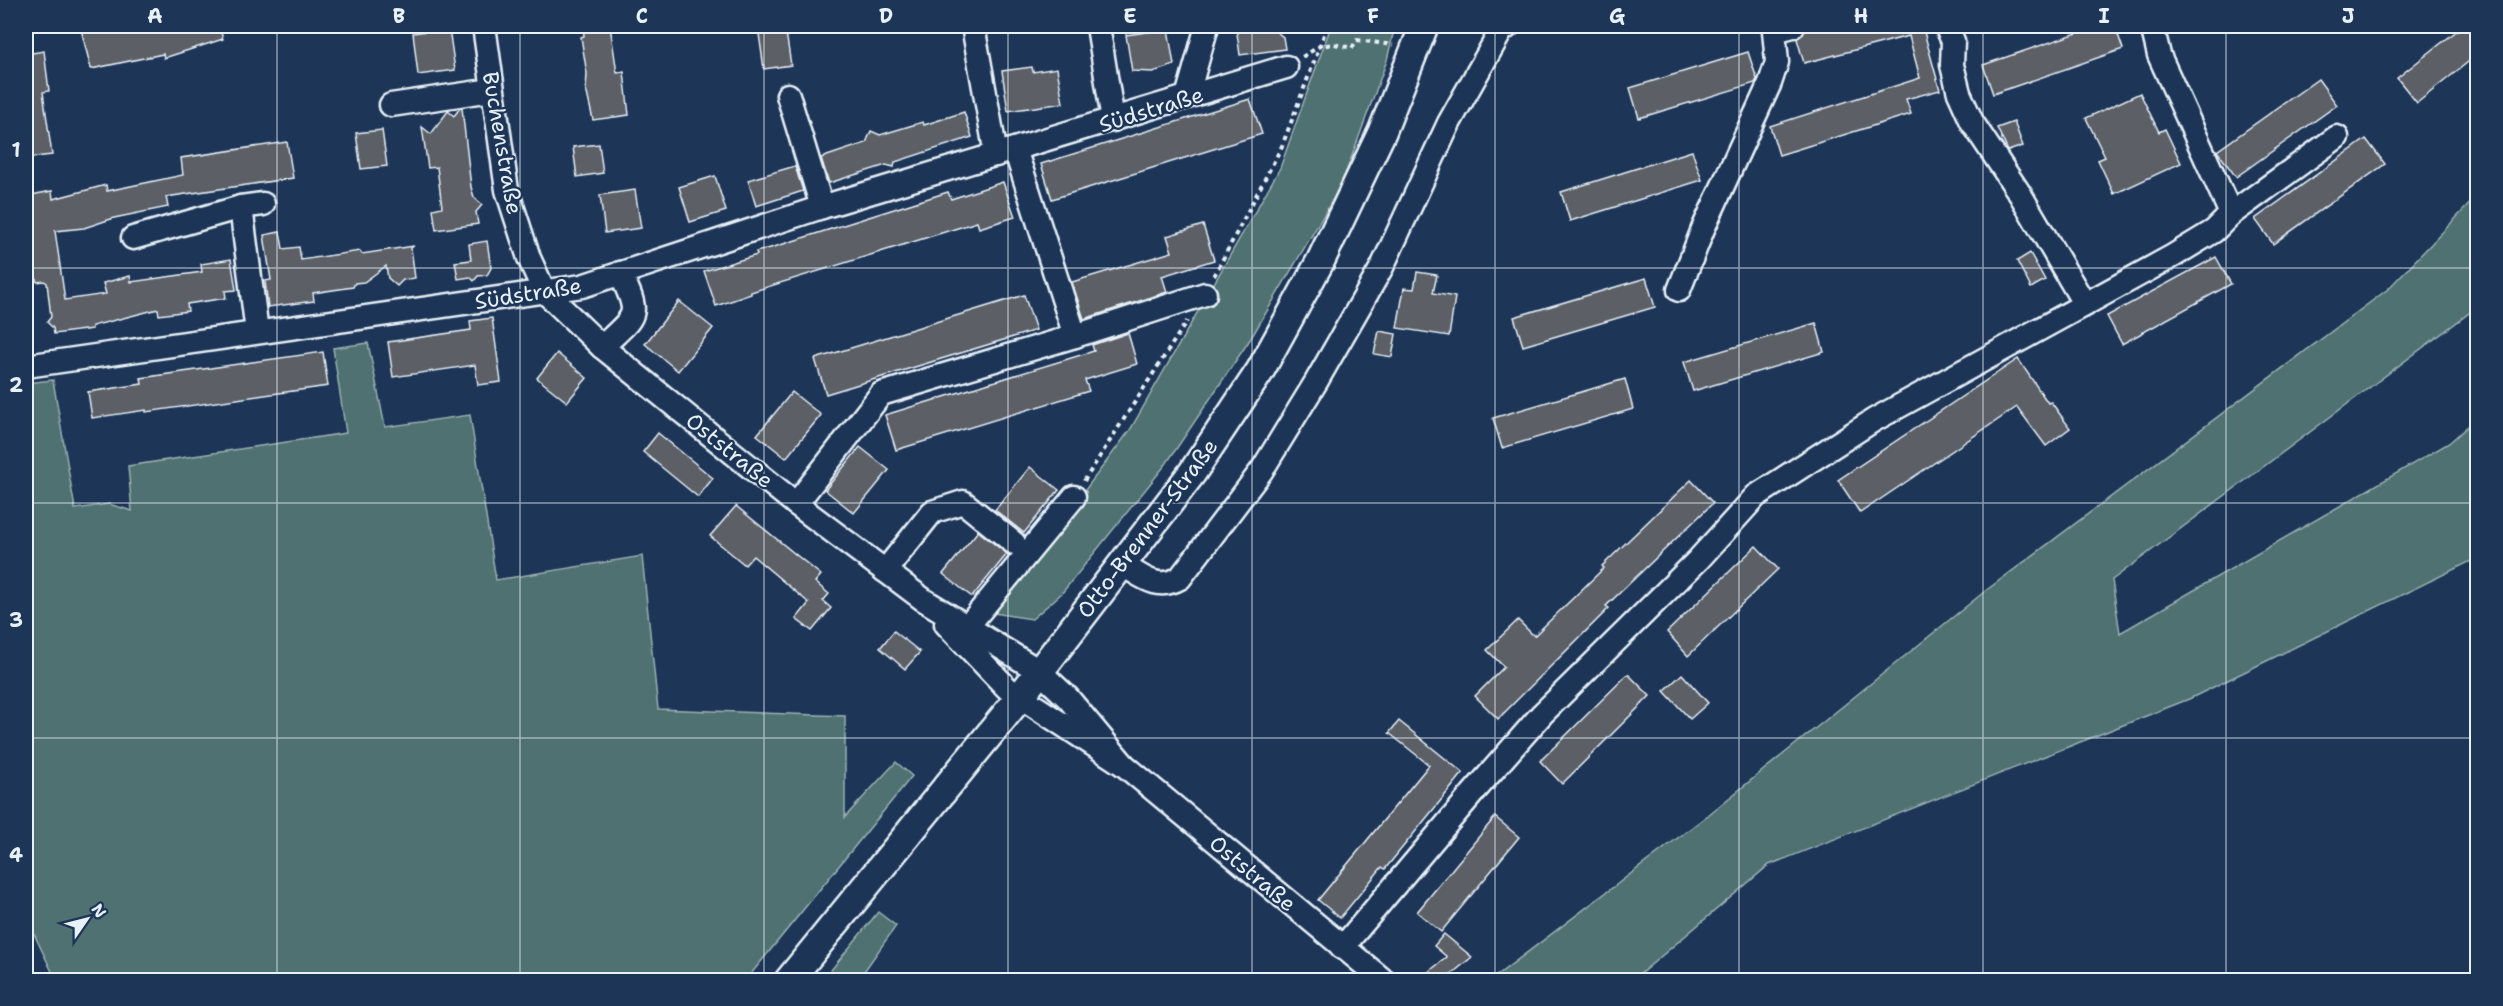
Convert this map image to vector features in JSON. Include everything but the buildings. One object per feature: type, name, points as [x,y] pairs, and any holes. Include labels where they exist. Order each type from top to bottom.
[{"type":"main road","name":"Otto-Brenner-Straße","points":[[789,981],[1020,697],[1192,474],[1260,371],[1321,260],[1382,132],[1420,38]]},
{"type":"street","name":"Buchenstraße","points":[[484,26],[507,189],[529,258],[544,291]]},
{"type":"street","points":[[973,26],[1005,152],[1075,336]]},
{"type":"street","points":[[1098,26],[1113,120]]},
{"type":"street","points":[[1187,97],[1207,26]]},
{"type":"street","points":[[1122,565],[1155,583],[1169,585],[1180,578],[1262,470],[1382,267],[1449,123],[1501,31],[1508,26]]},
{"type":"street","points":[[1679,290],[1703,229],[1770,83],[1777,62],[1774,31],[1793,26]]},
{"type":"street","points":[[1946,26],[1953,41],[1952,65],[1959,93],[1972,122],[2020,194],[2085,305]]},
{"type":"street","points":[[2152,26],[2159,56],[2231,214]]},
{"type":"street","name":"Südstraße","points":[[26,366],[582,286],[822,207],[1286,67]]},
{"type":"street","points":[[391,105],[492,90]]},
{"type":"street","points":[[788,95],[822,207]]},
{"type":"street","points":[[1342,948],[1542,714],[1597,657],[1698,560],[1756,496],[1874,420],[2085,305],[2214,231],[2231,214],[2337,136]]},
{"type":"street","points":[[133,238],[252,206],[257,332]]},
{"type":"street","points":[[602,347],[633,315],[634,303],[620,273]]},
{"type":"street","name":"Oststraße","points":[[544,291],[602,347],[796,504],[924,600],[1039,671],[1068,698],[1124,765]]},
{"type":"street","points":[[796,504],[881,394],[1205,294]]},
{"type":"street","points":[[967,627],[1074,497]]},
{"type":"street","points":[[885,571],[932,512],[963,502],[1014,543]]},
{"type":"street","name":"Oststraße","points":[[924,600],[1007,688],[1124,765],[1383,981]]},
{"type":"path","points":[[1074,497],[1205,294],[1282,146],[1328,26]]},
{"type":"path","points":[[1286,67],[1320,46],[1334,44],[1352,48],[1357,40],[1420,38]]},
{"type":"green space","points":[[1331,26],[1395,26],[1387,60],[1341,186],[1251,338],[1166,464],[1062,593],[1032,619],[993,613],[1130,430],[1280,168]]},
{"type":"green space","points":[[2477,196],[2477,307],[2112,580],[2120,633],[2449,443],[2477,418],[2477,560],[2189,699],[1769,865],[1633,980],[1491,980],[1708,815],[1984,592],[2388,289]]},
{"type":"green space","points":[[368,343],[385,427],[470,415],[496,580],[642,556],[658,709],[845,716],[845,817],[896,762],[912,776],[746,980],[56,980],[26,917],[26,383],[53,380],[75,509],[109,504],[132,511],[128,466],[346,433],[333,348]]},
{"type":"green space","points":[[878,912],[896,926],[858,980],[823,980]]}]
